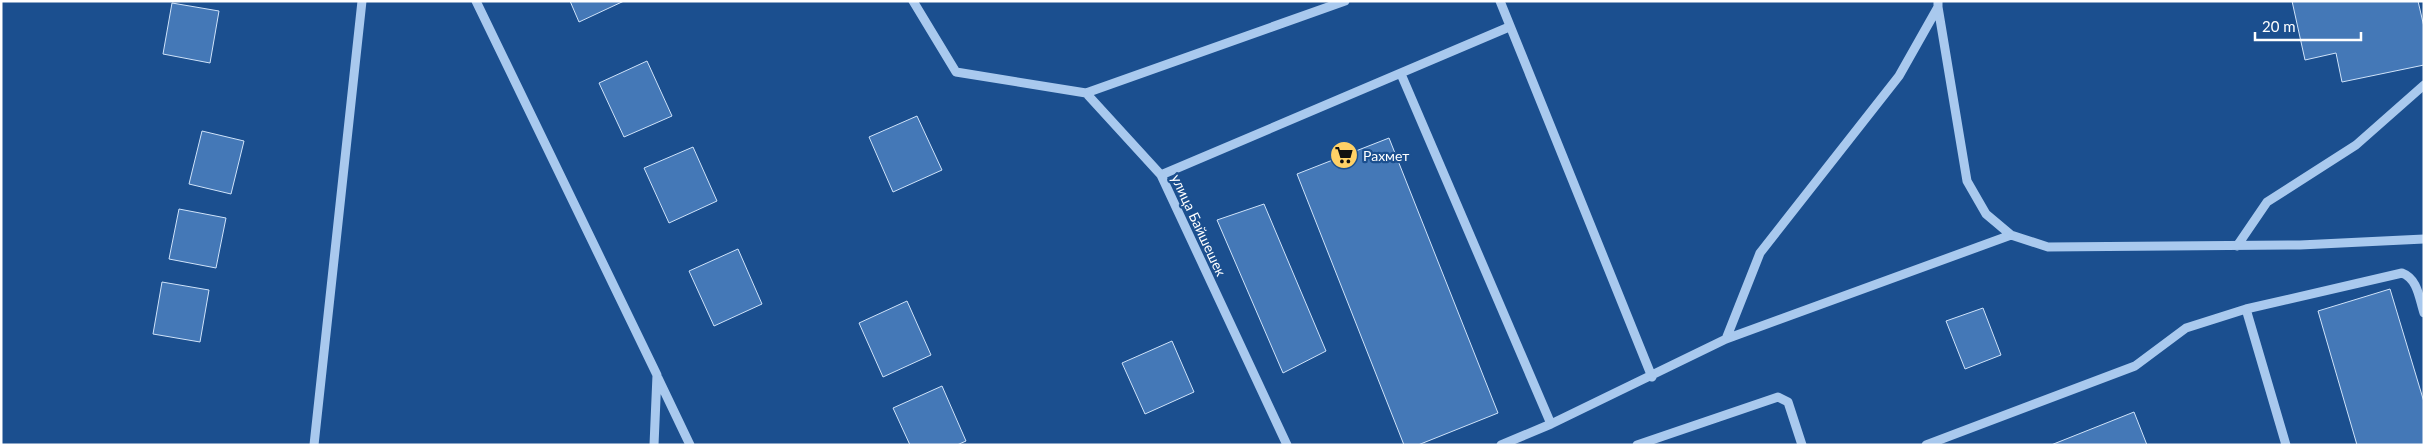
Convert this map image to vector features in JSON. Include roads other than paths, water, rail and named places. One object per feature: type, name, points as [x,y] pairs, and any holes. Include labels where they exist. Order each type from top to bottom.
[{"type":"street","points":[[314,445],[362,1]]},
{"type":"street","points":[[476,1],[690,445]]},
{"type":"street","points":[[914,1],[956,72],[1086,93],[1345,1]]},
{"type":"street","points":[[1500,1],[1652,377]]},
{"type":"street","points":[[1938,4],[1967,181],[1986,214],[2011,236],[2048,247],[2237,246],[2424,239]]},
{"type":"street","points":[[1726,339],[1760,253],[1899,76],[1938,4]]},
{"type":"street","points":[[1161,175],[1401,74],[1509,26]]},
{"type":"street","points":[[1401,74],[1551,424]]},
{"type":"street","points":[[2237,246],[2267,202],[2356,145],[2424,85]]},
{"type":"street","name":"улица Байшешек","points":[[1086,93],[1161,175],[1287,445]]},
{"type":"street","points":[[1501,445],[1652,377],[1726,339],[2011,236]]},
{"type":"street","points":[[1926,445],[2135,366],[2186,328],[2246,309],[2402,273],[2410,276],[2414,282],[2424,313]]},
{"type":"street","points":[[2246,309],[2286,445]]},
{"type":"street","points":[[654,445],[657,375]]},
{"type":"street","points":[[1637,445],[1778,397],[1788,402],[1802,445]]},
{"type":"place","name":"Рахмет","points":[[1344,155]]}]
